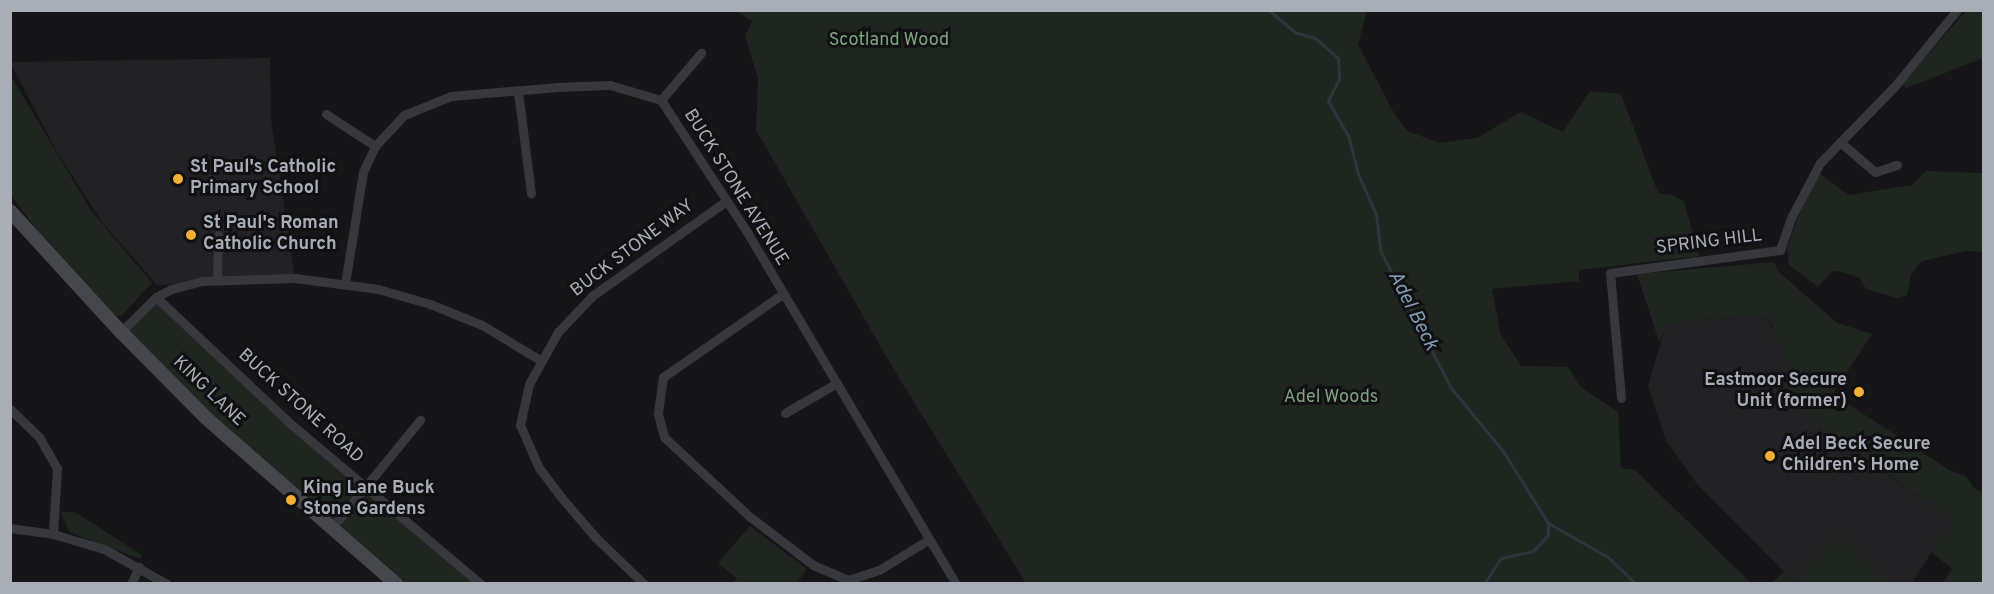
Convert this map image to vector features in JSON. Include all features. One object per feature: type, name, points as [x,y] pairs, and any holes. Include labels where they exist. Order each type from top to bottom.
[{"type":"street","name":"SPRING HILL","points":[[1621,398],[1610,273],[1780,250],[1815,170],[1894,87],[1957,10]]},
{"type":"street","points":[[661,100],[701,53]]},
{"type":"street","name":"BUCK STONE AVENUE","points":[[345,284],[363,172],[375,146],[404,115],[451,96],[610,85],[661,100],[726,201],[781,295],[837,383],[956,584]]},
{"type":"street","points":[[518,92],[531,193]]},
{"type":"street","points":[[326,114],[375,146]]},
{"type":"street","points":[[1840,142],[1875,172],[1897,165]]},
{"type":"street","name":"BUCK STONE WAY","points":[[644,584],[596,538],[561,497],[539,468],[520,425],[530,384],[540,360],[558,332],[592,296],[726,201]]},
{"type":"street","name":"KING LANE","points":[[10,210],[121,332],[206,418],[396,584]]},
{"type":"street","points":[[217,280],[218,235]]},
{"type":"street","points":[[121,332],[156,297],[172,289],[217,280],[295,278],[345,284],[430,304],[482,325],[540,360]]},
{"type":"street","points":[[781,295],[663,377],[658,414],[664,437],[749,516],[813,565],[848,580],[879,570],[928,540]]},
{"type":"street","name":"BUCK STONE ROAD","points":[[156,297],[292,425],[481,584]]},
{"type":"street","points":[[785,413],[837,383]]},
{"type":"street","points":[[10,409],[39,437],[57,468],[53,534]]},
{"type":"street","points":[[331,529],[367,488],[420,420]]},
{"type":"street","points":[[10,528],[53,534],[104,549],[167,584]]},
{"type":"street","points":[[131,584],[139,567]]},
{"type":"shaded area","name":"St Paul's Catholic Primary School","points":[[270,58],[271,119],[295,278],[157,285],[102,222],[57,152],[10,62]]},
{"type":"shaded area","name":"Adel Beck Secure Children's Home","points":[[1762,315],[1771,324],[1777,340],[1882,471],[1952,520],[1912,583],[1795,583],[1697,484],[1666,441],[1648,386],[1664,331],[1677,322]]},
{"type":"green space","name":"Adel Woods","points":[[736,11],[1367,11],[1358,44],[1391,108],[1407,131],[1440,143],[1477,138],[1521,112],[1563,132],[1590,91],[1621,94],[1658,193],[1673,195],[1684,202],[1699,256],[1579,270],[1579,281],[1492,289],[1500,333],[1521,366],[1568,367],[1581,387],[1618,412],[1621,468],[1635,470],[1751,583],[1026,583],[893,368],[756,130],[758,78],[745,36],[752,21]]},
{"type":"green space","points":[[1966,11],[1983,11],[1983,58],[1907,88],[1901,85]]},
{"type":"green space","points":[[10,74],[90,209],[152,283],[121,316],[114,316],[58,258],[11,195]]},
{"type":"green space","points":[[1926,171],[1983,173],[1983,252],[1966,251],[1922,261],[1911,275],[1907,295],[1897,298],[1866,289],[1860,278],[1842,272],[1832,271],[1818,287],[1789,265],[1787,248],[1808,190],[1819,173],[1849,195],[1912,185]]},
{"type":"green space","points":[[1774,262],[1778,271],[1837,323],[1872,334],[1833,394],[1951,471],[1966,476],[1974,488],[1983,492],[1983,583],[1943,583],[1952,569],[1930,551],[1951,520],[1808,416],[1791,391],[1772,324],[1762,315],[1677,322],[1664,331],[1659,341],[1637,274]]},
{"type":"green space","points":[[156,297],[292,425],[481,583],[396,583],[121,332]]},
{"type":"green space","points":[[61,512],[75,512],[142,555],[140,559],[69,532]]},
{"type":"green space","points":[[750,526],[807,569],[797,583],[733,583],[737,578],[718,563]]},
{"type":"green space","points":[[1838,533],[1892,583],[1800,583],[1796,580]]},
{"type":"green space","points":[[1783,572],[1795,583],[1771,583]]},
{"type":"waterway","name":"Adel Beck","points":[[1269,10],[1294,32],[1315,38],[1338,58],[1339,79],[1328,101],[1348,135],[1358,174],[1376,214],[1381,252],[1451,388],[1503,451],[1548,523],[1608,557],[1636,584]]},
{"type":"waterway","points":[[1484,584],[1501,558],[1533,551],[1548,535],[1548,523]]},
{"type":"place","name":"St Paul's Catholic Primary School","points":[[178,179]]},
{"type":"place","name":"St Paul's Roman Catholic Church","points":[[191,235]]},
{"type":"place","name":"Eastmoor Secure Unit (former)","points":[[1859,392]]},
{"type":"place","name":"Adel Beck Secure Children's Home","points":[[1770,456]]},
{"type":"place","name":"King Lane Buck Stone Gardens","points":[[291,500]]},
{"type":"park label","name":"Scotland Wood","points":[[889,41]]}]
